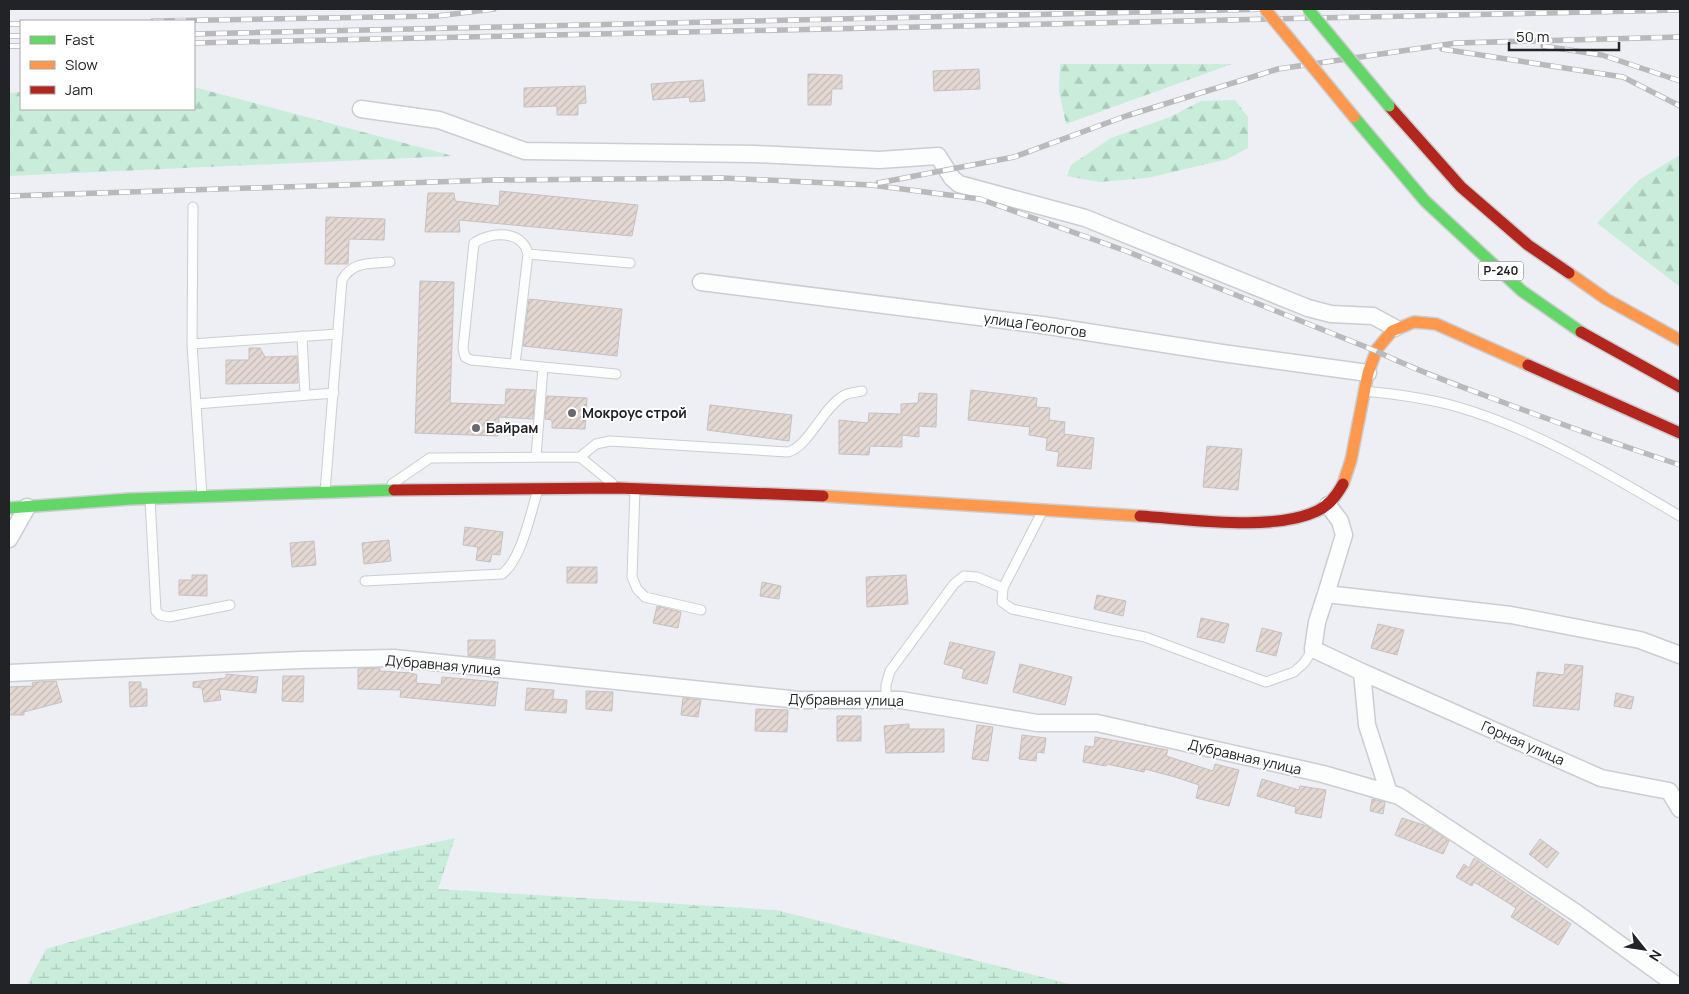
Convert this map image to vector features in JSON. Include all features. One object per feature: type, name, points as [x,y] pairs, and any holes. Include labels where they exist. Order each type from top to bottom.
[{"type":"main road","name":"Р-240","points":[[1265,9],[1425,201],[1522,291],[1593,340],[1680,387]]},
{"type":"main road","name":"Р-240","points":[[1308,9],[1389,106],[1461,187],[1528,245],[1606,299],[1680,340]]},
{"type":"main road","points":[[9,508],[150,498],[383,490],[618,488],[848,497],[1214,521],[1259,522],[1300,518],[1328,505],[1344,483],[1350,465],[1368,373],[1376,351],[1395,328],[1414,321],[1436,324],[1680,434]]},
{"type":"street","points":[[361,110],[439,120],[525,152],[755,154],[879,160],[938,156],[952,178],[959,184],[1085,218],[1308,308],[1331,314],[1373,316],[1395,328]]},
{"type":"street","name":"улица Геологов","points":[[701,282],[1042,325],[1368,373]]},
{"type":"street","points":[[1313,649],[1317,622],[1344,535],[1340,521],[1328,505]]},
{"type":"street","points":[[9,539],[27,507]]},
{"type":"street","points":[[1326,594],[1511,615],[1640,640],[1680,655]]},
{"type":"street","name":"Горная улица","points":[[1313,649],[1601,778],[1669,791],[1680,809]]},
{"type":"street","name":"Дубравная улица","points":[[9,673],[301,660],[394,658],[798,700],[901,700],[1038,723],[1097,723],[1323,774],[1399,796],[1575,912],[1676,985]]},
{"type":"street","points":[[1362,672],[1367,725],[1389,793]]},
{"type":"lane","points":[[193,207],[192,344],[202,496]]},
{"type":"lane","points":[[516,364],[528,254],[526,245],[519,238],[494,234],[483,236],[474,243],[463,348],[465,357],[471,360],[616,374]]},
{"type":"lane","points":[[528,254],[630,263]]},
{"type":"lane","points":[[325,492],[342,280],[348,270],[356,266],[390,262]]},
{"type":"lane","points":[[192,344],[338,334]]},
{"type":"lane","points":[[302,336],[305,395]]},
{"type":"lane","points":[[536,457],[543,366]]},
{"type":"lane","points":[[1364,390],[1425,399],[1496,421],[1538,438],[1680,516]]},
{"type":"lane","points":[[383,490],[430,458],[580,457],[596,444],[610,441],[788,452],[797,449],[816,423],[843,396],[862,391]]},
{"type":"lane","points":[[196,404],[334,393]]},
{"type":"lane","points":[[580,457],[618,488]]},
{"type":"lane","points":[[365,581],[502,574],[509,569],[518,551],[539,488]]},
{"type":"lane","points":[[635,489],[632,577],[636,589],[645,596],[701,610]]},
{"type":"lane","points":[[150,498],[156,611],[160,615],[169,617],[230,605]]},
{"type":"lane","points":[[1044,510],[1003,588],[1002,602],[1012,609],[1145,637],[1225,669],[1266,682],[1294,672],[1304,663],[1313,649]]},
{"type":"lane","points":[[886,700],[886,684],[890,671],[954,584],[964,576],[977,577],[1003,588]]},
{"type":"green space","points":[[1060,64],[1232,64],[1066,124],[1059,91]]},
{"type":"green space","points":[[195,87],[453,156],[9,176],[9,93],[20,92],[20,110],[195,110]]},
{"type":"green space","points":[[1235,100],[1248,117],[1248,148],[1228,159],[1147,178],[1099,182],[1067,176],[1071,165],[1111,138],[1170,117],[1201,101]]},
{"type":"green space","points":[[1680,156],[1680,287],[1597,223],[1639,180]]},
{"type":"green space","points":[[455,838],[438,889],[776,910],[1074,985],[27,985],[46,949],[368,857]]},
{"type":"building","points":[[979,69],[980,89],[934,91],[933,71]]},
{"type":"building","points":[[808,74],[842,75],[842,89],[832,89],[831,105],[808,105]]},
{"type":"building","points":[[703,80],[705,101],[690,102],[689,97],[653,100],[651,84]]},
{"type":"building","points":[[585,86],[586,103],[578,104],[578,115],[557,115],[557,106],[524,107],[524,88]]},
{"type":"building","points":[[500,191],[638,205],[632,236],[459,220],[460,232],[425,232],[428,193],[454,193],[455,201],[499,206]]},
{"type":"building","points":[[326,217],[385,219],[384,240],[349,239],[348,264],[325,264]]},
{"type":"building","points":[[420,281],[454,282],[450,403],[505,405],[506,389],[535,390],[533,419],[499,417],[498,436],[415,433]]},
{"type":"building","points":[[529,299],[622,309],[617,356],[523,346]]},
{"type":"building","points":[[249,348],[260,348],[265,357],[297,356],[298,383],[226,384],[226,360],[249,360]]},
{"type":"building","points":[[971,390],[1037,398],[1036,407],[1050,408],[1049,420],[1065,422],[1064,434],[1094,438],[1091,469],[1057,466],[1059,452],[1046,450],[1047,438],[1029,435],[1030,427],[968,420]]},
{"type":"building","points":[[919,393],[937,394],[936,427],[919,426],[919,437],[902,435],[902,447],[870,446],[869,455],[839,454],[839,420],[868,423],[869,413],[901,414],[901,404],[918,403]]},
{"type":"building","points":[[547,396],[587,398],[585,429],[552,428],[552,420],[545,419]]},
{"type":"building","points":[[710,405],[792,415],[789,441],[707,430]]},
{"type":"building","points":[[1207,446],[1242,449],[1238,490],[1203,487]]},
{"type":"building","points":[[465,527],[503,532],[500,555],[492,554],[490,562],[476,560],[478,547],[463,545]]},
{"type":"building","points":[[389,540],[391,561],[364,564],[362,543]]},
{"type":"building","points":[[314,541],[316,565],[292,567],[290,543]]},
{"type":"building","points":[[567,567],[597,567],[597,583],[567,583]]},
{"type":"building","points":[[192,575],[207,575],[207,596],[179,595],[179,580],[192,580]]},
{"type":"building","points":[[906,575],[908,604],[867,607],[866,577]]},
{"type":"building","points":[[762,582],[781,586],[779,599],[760,596]]},
{"type":"building","points":[[1097,595],[1126,601],[1123,616],[1094,609]]},
{"type":"building","points":[[657,606],[681,612],[678,628],[653,623]]},
{"type":"building","points":[[1201,618],[1229,624],[1224,643],[1197,637]]},
{"type":"building","points":[[1378,624],[1404,630],[1397,655],[1371,648]]},
{"type":"building","points":[[1262,628],[1282,633],[1276,656],[1256,651]]},
{"type":"building","points":[[468,640],[495,640],[495,658],[468,656]]},
{"type":"building","points":[[950,642],[995,652],[987,684],[962,678],[964,669],[944,664]]},
{"type":"building","points":[[1020,664],[1072,677],[1065,705],[1013,692]]},
{"type":"building","points":[[1565,664],[1583,666],[1579,710],[1533,706],[1537,672],[1564,675]]},
{"type":"building","points":[[380,668],[380,671],[417,675],[416,683],[441,685],[442,677],[498,682],[495,706],[400,697],[401,690],[358,689],[358,669]]},
{"type":"building","points":[[226,674],[258,677],[256,693],[219,689],[221,700],[204,702],[202,688],[193,687],[193,682],[226,678]]},
{"type":"building","points":[[283,676],[304,676],[303,702],[282,701]]},
{"type":"building","points":[[56,681],[62,702],[24,712],[24,715],[9,715],[9,687],[33,686],[32,683]]},
{"type":"building","points":[[129,682],[141,682],[141,689],[147,689],[147,706],[130,707]]},
{"type":"building","points":[[527,688],[554,690],[553,699],[567,700],[566,713],[525,710]]},
{"type":"building","points":[[586,691],[613,692],[612,711],[586,709]]},
{"type":"building","points":[[1616,693],[1634,697],[1631,709],[1614,706]]},
{"type":"building","points":[[683,698],[701,700],[698,717],[681,715]]},
{"type":"building","points":[[756,709],[788,710],[787,732],[755,731]]},
{"type":"building","points":[[837,716],[861,716],[861,741],[837,741]]},
{"type":"building","points":[[909,724],[909,729],[944,729],[944,752],[886,753],[884,726]]},
{"type":"building","points":[[977,725],[993,727],[988,761],[972,759]]},
{"type":"building","points":[[1022,735],[1046,738],[1044,753],[1037,752],[1036,761],[1019,759]]},
{"type":"building","points":[[1095,737],[1168,750],[1166,756],[1213,771],[1215,764],[1239,770],[1229,806],[1196,798],[1199,785],[1175,777],[1145,769],[1144,772],[1107,764],[1106,766],[1083,762],[1085,746],[1094,747]]},
{"type":"building","points":[[1262,779],[1299,790],[1300,786],[1326,790],[1321,818],[1295,813],[1296,807],[1257,796]]},
{"type":"building","points":[[1372,799],[1385,802],[1383,814],[1370,811]]},
{"type":"building","points":[[1402,818],[1427,826],[1449,841],[1443,854],[1395,835]]},
{"type":"building","points":[[1540,839],[1559,853],[1547,868],[1529,854]]},
{"type":"building","points":[[1474,858],[1571,924],[1558,945],[1511,917],[1516,908],[1474,882],[1472,886],[1456,877],[1464,864],[1469,868]]},
{"type":"railway","points":[[195,20],[437,16],[494,9]]},
{"type":"railway","points":[[195,34],[1270,9]]},
{"type":"railway","points":[[195,43],[1680,10]]},
{"type":"railway","points":[[9,24],[20,24]]},
{"type":"railway","points":[[9,36],[20,36]]},
{"type":"railway","points":[[878,183],[1014,157],[1126,116],[1278,69],[1456,43],[1680,37]]},
{"type":"railway","points":[[9,46],[20,46]]},
{"type":"railway","points":[[1543,46],[1602,55],[1680,81]]},
{"type":"railway","points":[[1442,49],[1623,77],[1680,106]]},
{"type":"railway","points":[[9,196],[494,180],[723,178],[871,185],[980,199],[1126,251],[1446,381],[1680,465]]},
{"type":"traffic: fast","points":[[1308,9],[1389,106]]},
{"type":"traffic: fast","points":[[1354,117],[1425,201],[1522,291],[1581,332]]},
{"type":"traffic: fast","points":[[9,508],[130,499],[394,490]]},
{"type":"traffic: slow","points":[[1265,9],[1354,117]]},
{"type":"traffic: slow","points":[[1569,273],[1606,299],[1680,340]]},
{"type":"traffic: slow","points":[[1343,484],[1351,460],[1368,373],[1377,349],[1392,331],[1414,322],[1436,324],[1528,365]]},
{"type":"traffic: slow","points":[[823,496],[1140,516]]},
{"type":"traffic: jam","points":[[1389,106],[1461,187],[1528,245],[1569,273]]},
{"type":"traffic: jam","points":[[1581,332],[1680,387]]},
{"type":"traffic: jam","points":[[1528,365],[1680,433]]},
{"type":"traffic: jam","points":[[1140,516],[1255,523],[1278,521],[1299,517],[1321,509],[1332,500],[1343,484]]},
{"type":"traffic: jam","points":[[394,490],[618,488],[823,496]]},
{"type":"place","name":"Мокроус строй","points":[[572,413]]},
{"type":"place","name":"Байрам","points":[[476,428]]}]
